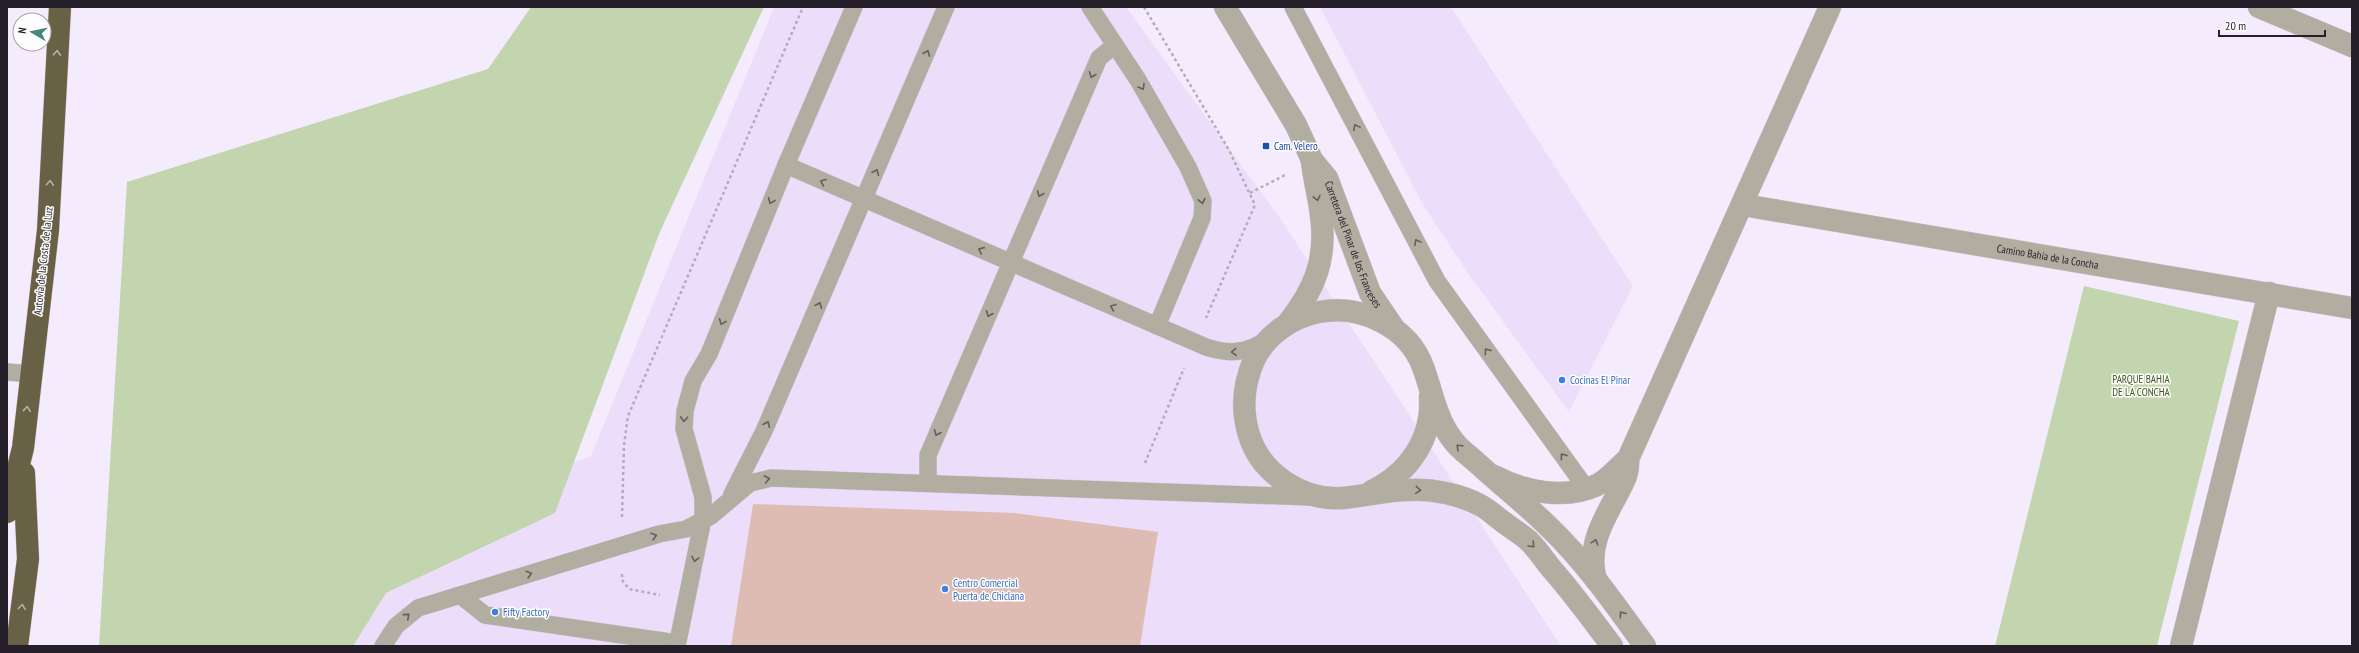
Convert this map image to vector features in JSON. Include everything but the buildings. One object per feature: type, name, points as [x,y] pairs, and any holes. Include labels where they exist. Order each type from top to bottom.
[{"type":"highway","name":"Autovía de la Costa de la Luz","points":[[7,512],[23,448],[48,230],[60,7]]},
{"type":"highway","points":[[17,646],[28,559],[23,448]]},
{"type":"street","name":"Carretera del Pinar de los Franceses","points":[[1225,7],[1296,125],[1312,160],[1327,178],[1370,293],[1394,329]]},
{"type":"street","points":[[1488,473],[1512,486],[1537,491],[1564,493],[1586,488],[1607,478],[1628,459],[1743,205],[1830,7]]},
{"type":"street","points":[[2259,7],[2352,46]]},
{"type":"street","name":"Carretera del Pinar de los Franceses","points":[[1287,324],[1305,301],[1314,282],[1323,247],[1321,215],[1314,183],[1312,160]]},
{"type":"street","name":"Camino Bahía de la Concha","points":[[1743,205],[2352,308]]},
{"type":"street","points":[[2181,646],[2269,293]]},
{"type":"street","points":[[1612,646],[1569,589],[1529,542],[1481,505],[1439,492],[1410,490],[1365,494],[1343,498],[1321,497],[1299,490],[1280,478],[1263,463],[1251,443],[1244,422],[1243,399],[1247,377],[1253,363],[1270,338],[1287,324],[1308,314],[1330,310],[1353,311],[1375,317],[1394,329],[1410,345],[1422,364],[1438,414],[1452,440],[1552,529],[1596,580],[1645,646]]},
{"type":"street","points":[[1365,494],[1386,484],[1404,470],[1418,452],[1427,431],[1431,409],[1429,386]]},
{"type":"street","points":[[1596,580],[1592,563],[1594,545],[1600,528],[1629,470],[1628,459]]},
{"type":"lane","points":[[460,595],[485,615],[677,644],[703,519],[703,497],[684,429],[685,411],[693,381],[709,354],[786,165],[854,7]]},
{"type":"lane","points":[[731,496],[764,431],[865,200],[946,7]]},
{"type":"lane","points":[[1090,7],[1115,45],[1188,167],[1203,201],[1202,218],[1157,326]]},
{"type":"lane","points":[[1293,7],[1437,281],[1586,488]]},
{"type":"lane","points":[[928,483],[928,454],[1099,58],[1115,45]]},
{"type":"lane","points":[[786,165],[1010,263],[1222,352],[1240,352],[1256,347],[1270,338]]},
{"type":"lane","points":[[7,372],[31,374]]},
{"type":"lane","points":[[383,646],[396,626],[418,608],[621,546],[686,529],[710,516],[731,496],[750,483],[771,478],[1321,497]]},
{"type":"path","points":[[687,598],[629,589],[622,580],[621,546],[624,445],[628,416],[803,7]]},
{"type":"shaded area","points":[[774,7],[1126,7],[1282,221],[1561,646],[331,646],[346,547],[591,456]]},
{"type":"shaded area","points":[[1320,7],[1451,7],[1633,286],[1569,412],[1470,276],[1423,205]]},
{"type":"green space","points":[[531,7],[764,7],[659,234],[555,513],[386,593],[353,646],[99,646],[127,182],[488,69]]},
{"type":"green space","name":"PARQUE BAHIA DE LA CONCHA","points":[[2084,286],[2239,321],[2157,646],[1995,646]]},
{"type":"place","name":"Cam. Velero","points":[[1266,146]]},
{"type":"place","name":"Cocinas El Pinar","points":[[1562,380]]},
{"type":"place","name":"Centro Comercial Puerta de Chiclana","points":[[945,589]]},
{"type":"place","name":"Fifty Factory","points":[[495,612]]}]
